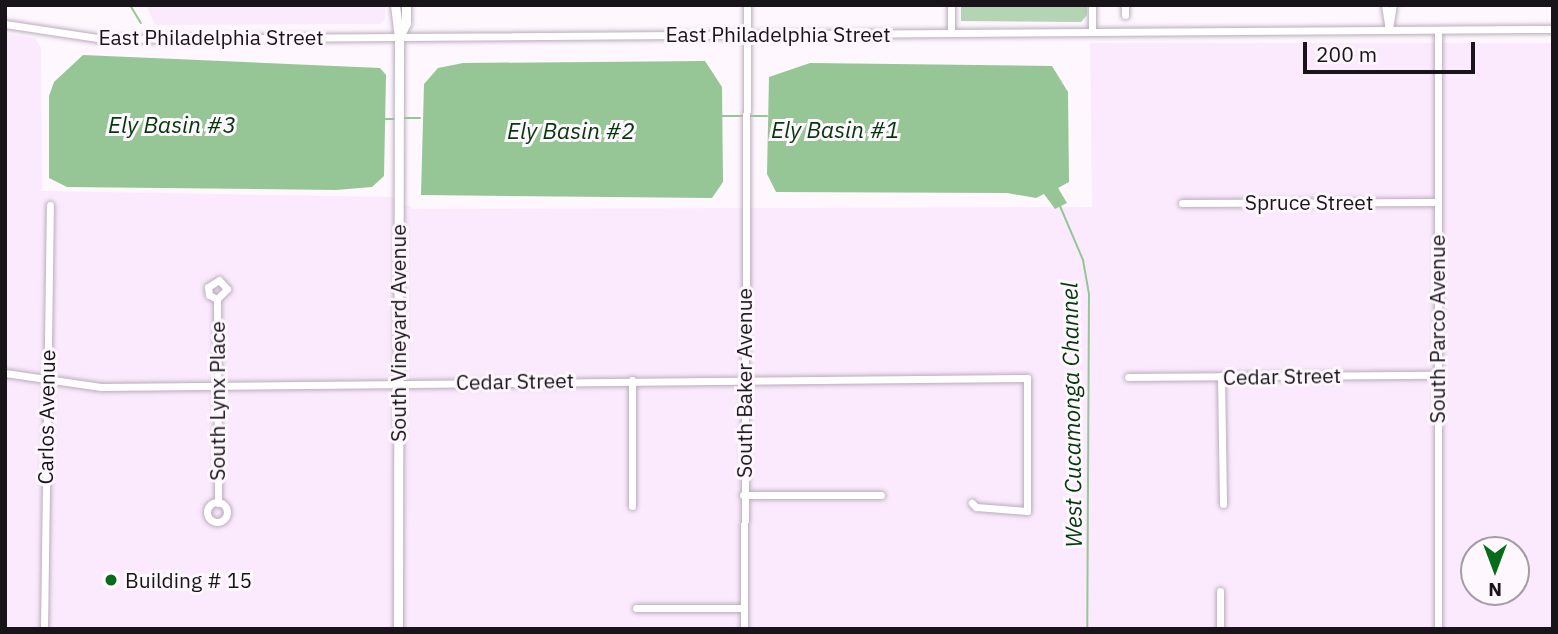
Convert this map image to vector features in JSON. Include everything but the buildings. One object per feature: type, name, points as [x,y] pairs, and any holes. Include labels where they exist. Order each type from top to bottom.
[{"type":"main road","name":"South Vineyard Avenue","points":[[395,5],[400,37],[398,629]]},
{"type":"main road","name":"South Vineyard Avenue","points":[[400,37],[406,23],[406,5]]},
{"type":"street","name":"South Baker Avenue","points":[[744,629],[743,378],[747,5]]},
{"type":"street","points":[[951,5],[951,33]]},
{"type":"street","points":[[1092,5],[1092,32]]},
{"type":"street","points":[[1125,5],[1125,15]]},
{"type":"street","points":[[1385,5],[1389,30]]},
{"type":"street","points":[[1389,30],[1393,5]]},
{"type":"street","name":"East Philadelphia Street","points":[[5,24],[104,39],[1553,29]]},
{"type":"street","name":"South Parco Avenue","points":[[1438,30],[1438,629]]},
{"type":"street","name":"Spruce Street","points":[[1182,203],[1437,202]]},
{"type":"street","name":"Carlos Avenue","points":[[44,629],[50,205]]},
{"type":"street","name":"South Lynx Place","points":[[217,299],[218,503]]},
{"type":"street","name":"Cedar Street","points":[[5,373],[100,387],[743,378],[1027,378],[1027,511],[976,507],[972,503]]},
{"type":"street","name":"Cedar Street","points":[[1128,377],[1436,374]]},
{"type":"street","points":[[1221,376],[1223,505]]},
{"type":"street","points":[[632,380],[632,506]]},
{"type":"street","points":[[743,495],[880,495]]},
{"type":"street","points":[[1220,591],[1220,629]]},
{"type":"street","points":[[636,608],[743,608]]},
{"type":"shaded area","points":[[146,5],[385,5],[385,19],[380,24],[155,25]]},
{"type":"shaded area","points":[[961,5],[1087,5],[1087,15],[1081,22],[961,21]]},
{"type":"shaded area","points":[[5,34],[35,38],[41,48],[42,191],[391,197],[414,209],[1092,207],[1090,43],[1553,43],[1553,629],[5,629]]},
{"type":"water","name":"Ely Basin #3","points":[[83,55],[380,68],[386,75],[384,176],[372,187],[336,190],[67,187],[49,178],[49,96],[54,82]]},
{"type":"water","name":"Ely Basin #2","points":[[705,61],[722,87],[723,182],[712,198],[421,195],[424,84],[438,68],[463,63]]},
{"type":"water","name":"Ely Basin #1","points":[[810,63],[1052,66],[1068,92],[1069,182],[1058,188],[1067,203],[1055,209],[1044,194],[1036,198],[1007,193],[776,192],[767,174],[769,77]]},
{"type":"waterway","points":[[130,5],[141,23]]},
{"type":"waterway","points":[[722,116],[744,116]]},
{"type":"waterway","points":[[750,116],[767,116]]},
{"type":"waterway","points":[[403,118],[420,118]]},
{"type":"waterway","points":[[385,119],[394,119]]},
{"type":"waterway","name":"West Cucamonga Channel","points":[[1060,206],[1083,260],[1089,294],[1087,629]]},
{"type":"place","name":"Building # 15","points":[[111,580]]}]
